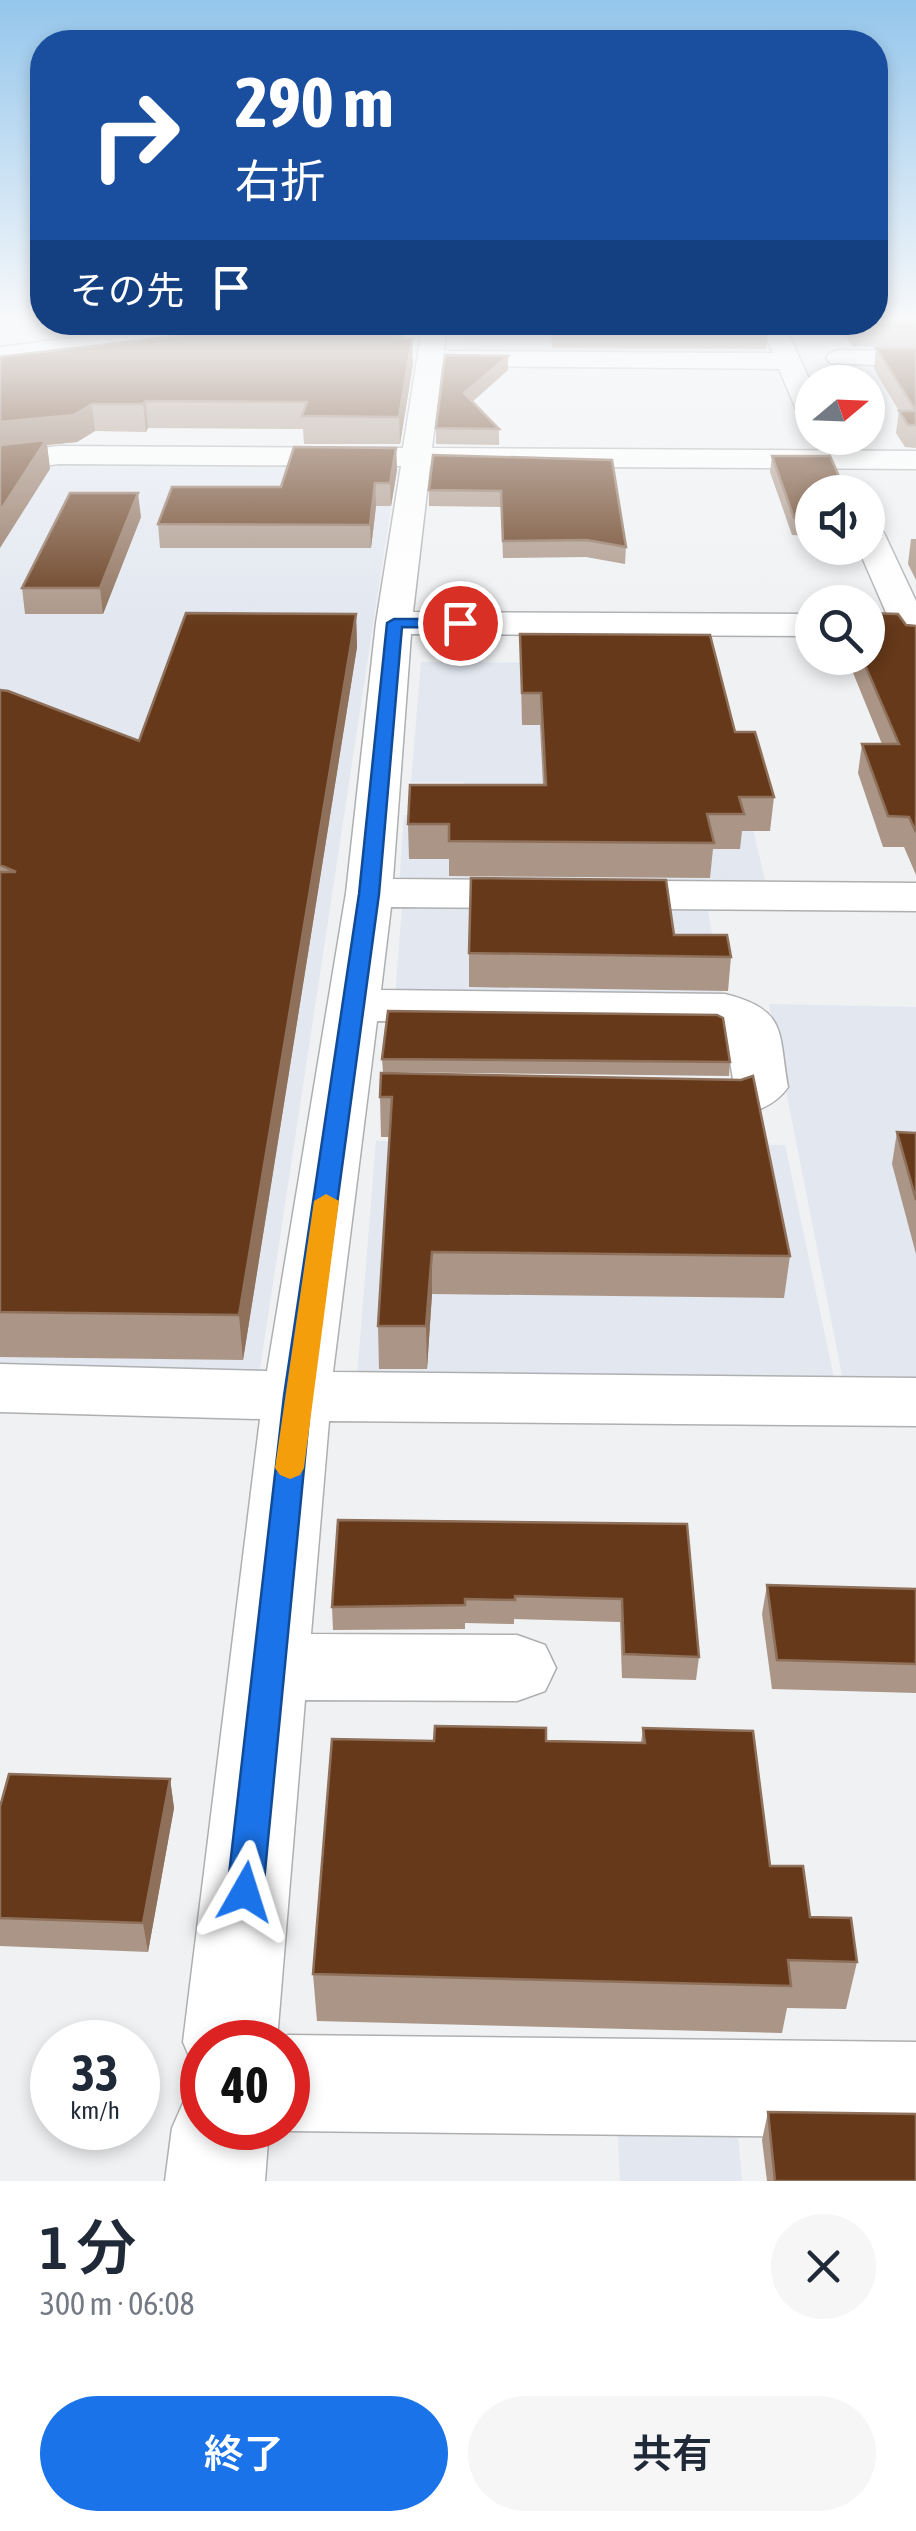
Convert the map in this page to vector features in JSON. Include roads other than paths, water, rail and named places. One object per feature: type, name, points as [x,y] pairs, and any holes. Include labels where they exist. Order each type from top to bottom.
[{"type":"main road","points":[[232,2020],[298,1396],[367,1092],[354,1005],[369,894],[394,623],[423,423]]},
{"type":"main road","points":[[885,439],[916,440]]},
{"type":"main road","points":[[0,462],[58,456],[419,458],[795,449]]},
{"type":"main road","points":[[880,455],[916,460]]},
{"type":"main road","points":[[883,565],[914,631]]},
{"type":"main road","points":[[394,623],[795,626]]},
{"type":"main road","points":[[885,628],[914,631]]},
{"type":"main road","points":[[369,894],[916,898]]},
{"type":"main road","points":[[354,1005],[726,1010],[750,1022],[760,1087],[737,1099],[642,1097]]},
{"type":"main road","points":[[0,1388],[298,1396],[916,1402]]},
{"type":"main road","points":[[268,1667],[517,1668]]},
{"type":"main road","points":[[310,2083],[916,2090]]},
{"type":"main road","points":[[215,2181],[219,2150]]}]
